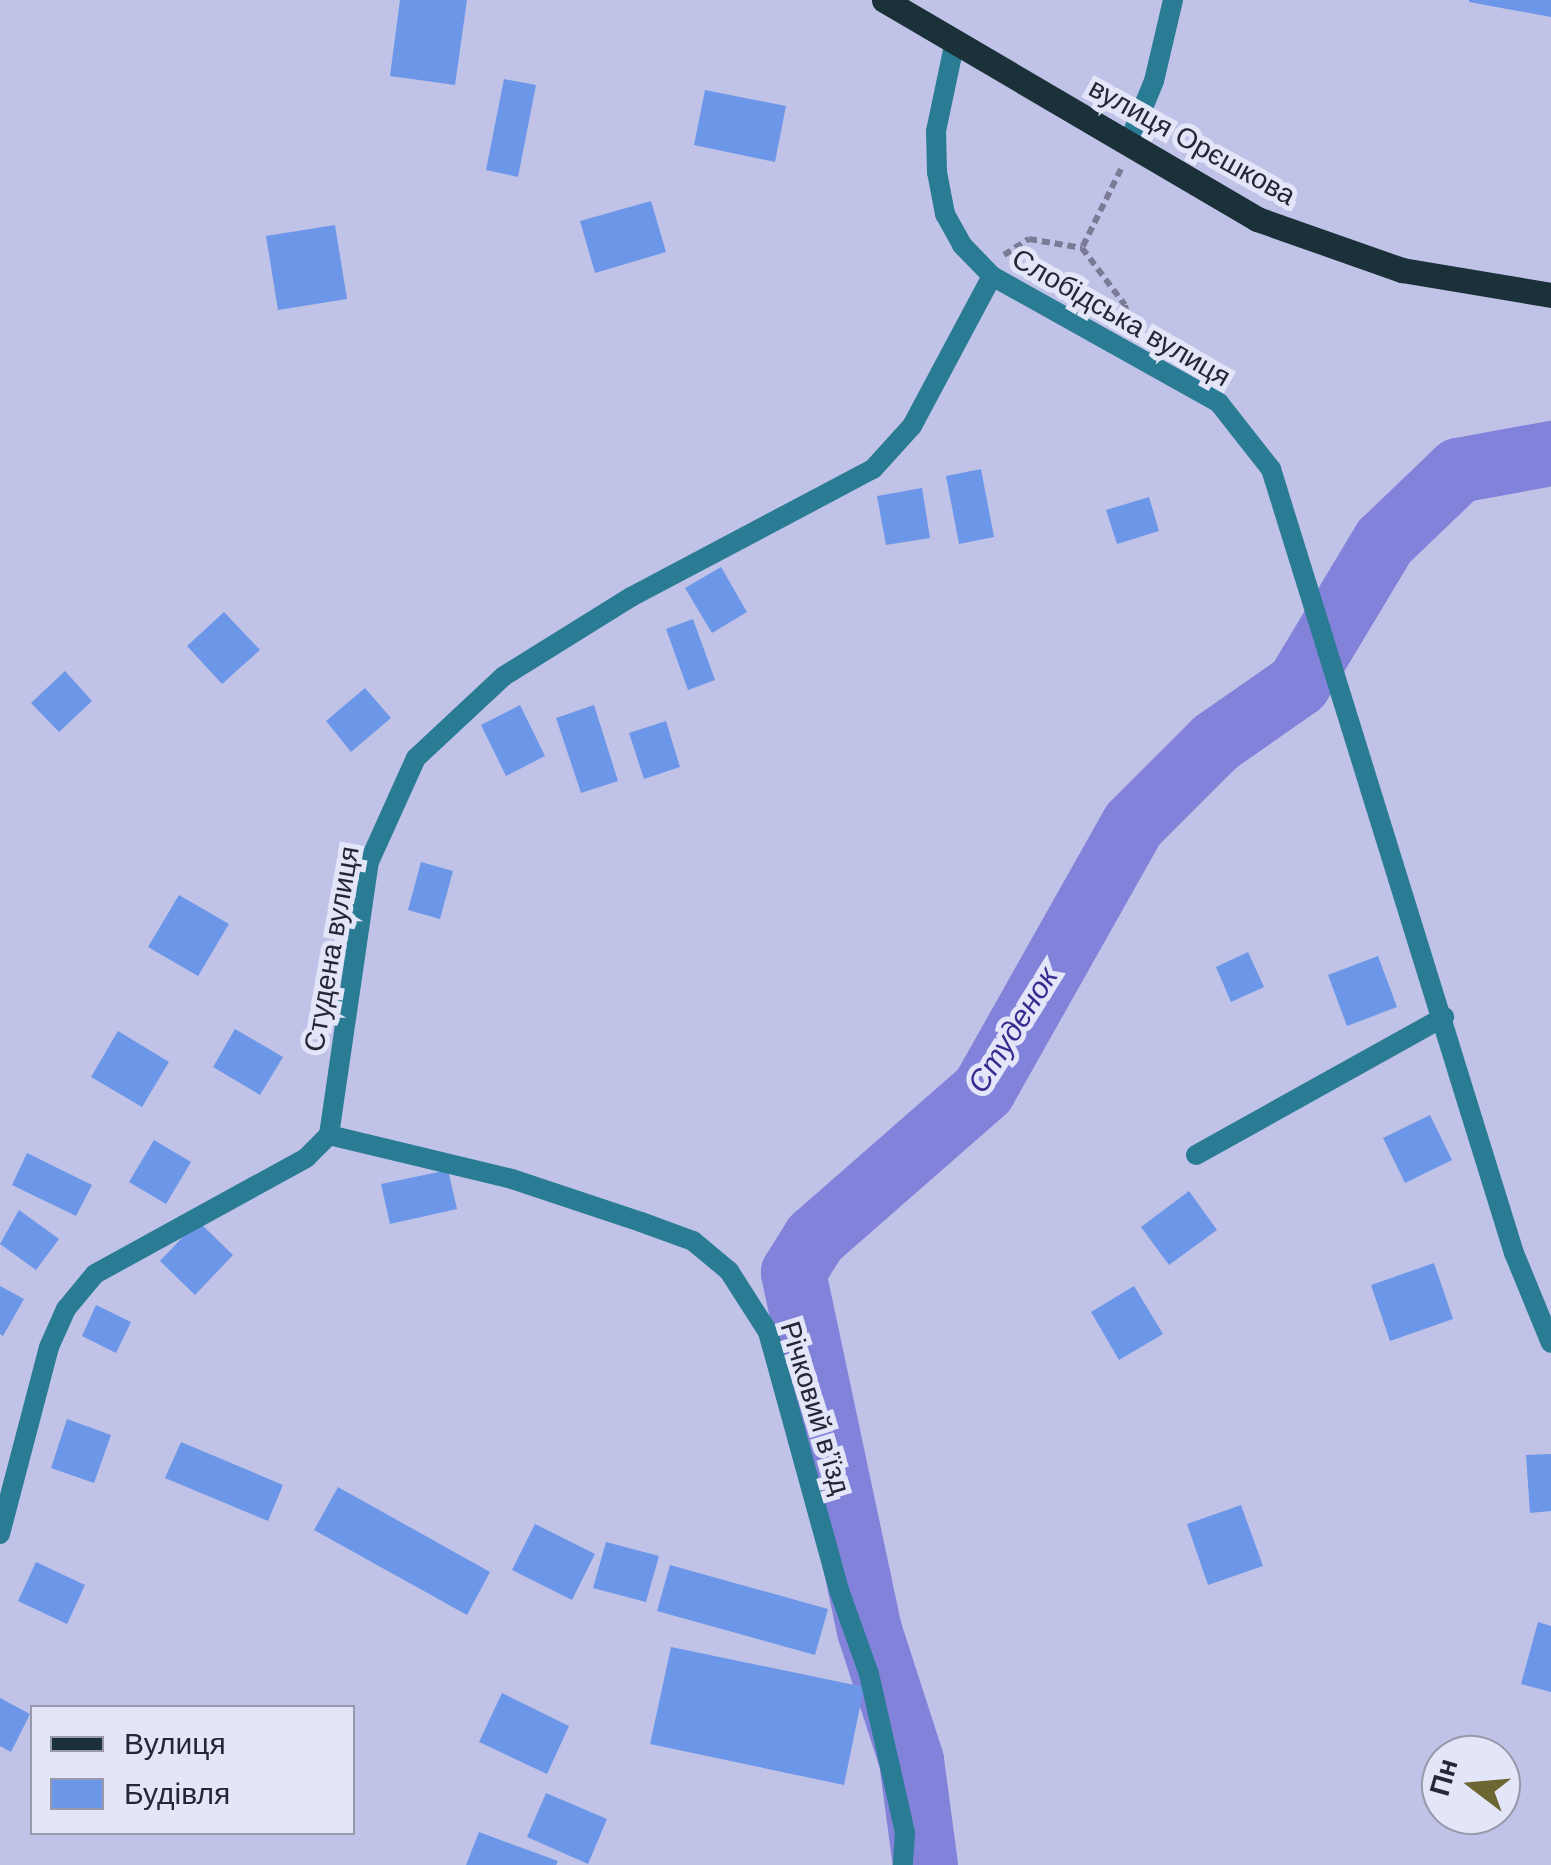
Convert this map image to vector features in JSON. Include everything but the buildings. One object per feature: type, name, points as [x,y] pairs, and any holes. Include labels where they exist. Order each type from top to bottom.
[{"type":"main road","name":"вулиця Орєшкова","points":[[884,0],[1257,220],[1402,270],[1551,295]]},
{"type":"street","points":[[1128,144],[1154,81],[1172,0]]},
{"type":"street","name":"Слобідська вулиця","points":[[955,42],[936,131],[937,172],[945,214],[962,246],[992,276],[1219,403],[1256,445],[1271,469],[1444,1017]]},
{"type":"street","name":"Студена вулиця","points":[[329,1134],[370,862],[416,758],[504,676],[631,597],[873,469],[912,426],[992,276]]},
{"type":"street","points":[[1196,1155],[1444,1017],[1514,1253],[1551,1344]]},
{"type":"street","points":[[0,1534],[50,1347],[66,1309],[94,1274],[306,1158],[329,1134]]},
{"type":"street","name":"Річковий в’їзд","points":[[329,1134],[512,1179],[641,1222],[694,1241],[730,1272],[768,1332],[839,1590],[873,1689],[905,1833],[904,1865]]},
{"type":"path","points":[[1082,248],[1086,230],[1115,190],[1128,144]]},
{"type":"path","points":[[992,276],[1004,254],[1029,240],[1082,248],[1125,306],[1133,353]]},
{"type":"waterway","name":"Студенок","points":[[925,1865],[911,1760],[869,1630],[793,1272],[814,1238],[983,1090],[1133,824],[1215,742],[1298,684],[1384,541],[1458,470],[1551,453]]}]
